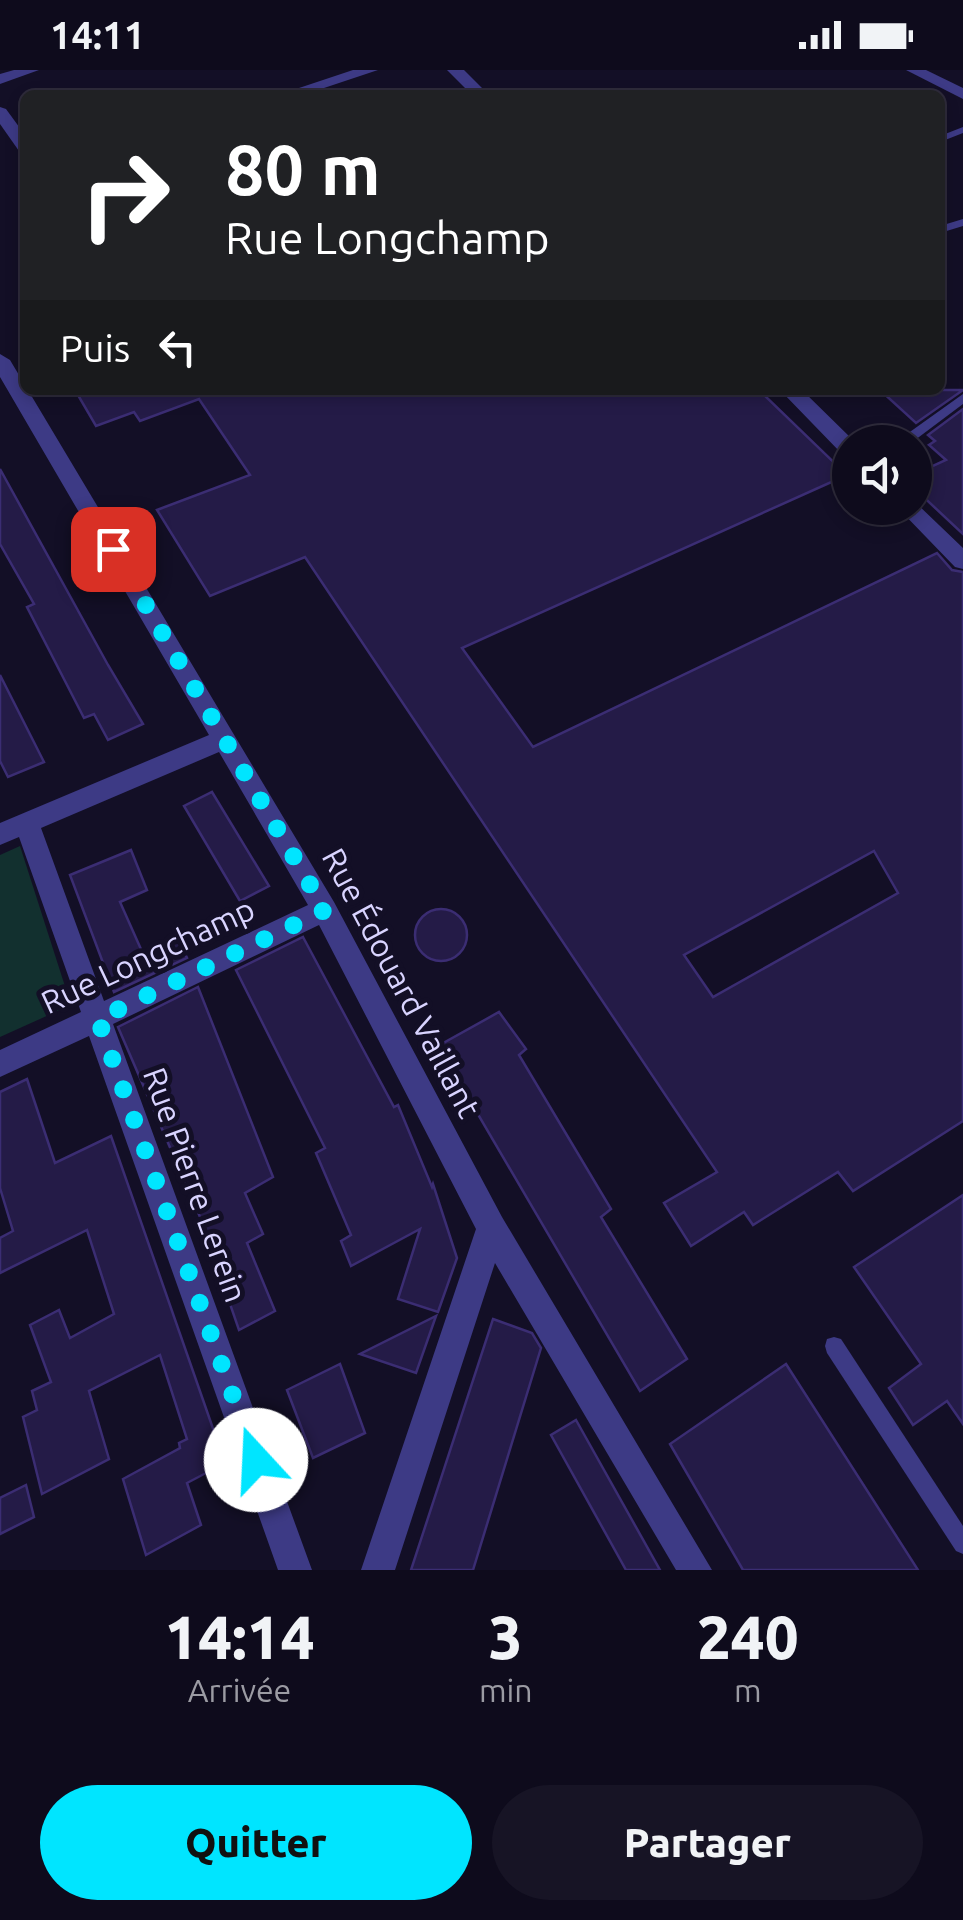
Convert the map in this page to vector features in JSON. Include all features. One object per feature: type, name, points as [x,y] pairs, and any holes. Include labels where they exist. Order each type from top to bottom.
[{"type":"street","points":[[0,79],[31,70]]},
{"type":"street","points":[[303,90],[370,70]]},
{"type":"street","points":[[455,70],[476,90]]},
{"type":"street","points":[[914,70],[963,94]]},
{"type":"street","points":[[0,112],[20,140]]},
{"type":"street","name":"Rue Édouard Vaillant","points":[[0,360],[20,393]]},
{"type":"street","name":"Rue Édouard Vaillant","points":[[21,395],[325,910],[492,1228],[695,1570]]},
{"type":"street","points":[[795,395],[832,432]]},
{"type":"street","points":[[926,525],[963,561]]},
{"type":"street","points":[[14,829],[226,738]]},
{"type":"street","name":"Rue Pierre Lerein","points":[[14,829],[98,1019],[295,1570]]},
{"type":"street","name":"Rue Longchamp","points":[[0,1064],[325,910]]},
{"type":"street","points":[[378,1570],[492,1228]]},
{"type":"lane","points":[[927,425],[963,398]]},
{"type":"lane","points":[[834,1346],[963,1544]]},
{"type":"green space","points":[[20,846],[71,1005],[0,1037],[0,855]]},
{"type":"building","points":[[945,390],[963,390],[916,423],[885,395],[945,395]]},
{"type":"building","points":[[78,395],[764,395],[832,461],[832,482],[462,648],[533,747],[937,553],[952,570],[963,572],[963,1121],[853,1191],[838,1172],[753,1225],[744,1212],[691,1246],[664,1203],[717,1172],[305,557],[210,596],[157,510],[250,475],[199,399],[140,421],[134,412],[96,426]],"holes":[[[874,851],[898,893],[713,997],[684,955]]]},
{"type":"building","points":[[963,409],[963,534],[932,505],[932,466],[946,460],[932,448],[932,432]]},
{"type":"building","points":[[0,469],[143,724],[108,740],[94,714],[84,718],[27,607],[34,604],[0,544]]},
{"type":"building","points":[[0,675],[44,762],[8,777],[0,761]]},
{"type":"building","points":[[212,792],[269,886],[240,901],[184,806]]},
{"type":"building","points":[[131,850],[147,890],[120,902],[144,956],[179,940],[187,958],[114,992],[70,875]]},
{"type":"building","points":[[441,909],[459,917],[467,935],[459,953],[441,961],[423,953],[415,935],[423,917]]},
{"type":"building","points":[[303,937],[394,1107],[398,1105],[432,1187],[433,1184],[457,1258],[438,1312],[398,1299],[420,1229],[351,1266],[341,1241],[351,1235],[316,1153],[325,1148],[236,970]]},
{"type":"building","points":[[198,987],[273,1177],[245,1193],[263,1234],[247,1243],[275,1311],[239,1330],[200,1217],[118,1027]]},
{"type":"building","points":[[499,1012],[526,1049],[519,1055],[611,1209],[601,1217],[687,1359],[640,1391],[438,1046]]},
{"type":"building","points":[[27,1079],[55,1163],[111,1136],[225,1463],[187,1483],[201,1525],[146,1555],[123,1479],[180,1448],[179,1443],[187,1439],[160,1355],[89,1391],[109,1459],[42,1494],[23,1417],[37,1410],[32,1391],[51,1382],[30,1325],[59,1310],[70,1338],[114,1314],[87,1230],[0,1273],[0,1238],[13,1231],[0,1188],[0,1092]]},
{"type":"building","points":[[963,1195],[963,1424],[947,1401],[913,1425],[889,1388],[921,1364],[854,1267]]},
{"type":"building","points":[[436,1316],[416,1373],[360,1354]]},
{"type":"building","points":[[493,1319],[532,1333],[541,1348],[473,1570],[411,1570]]},
{"type":"building","points":[[340,1364],[365,1433],[313,1458],[287,1390]]},
{"type":"building","points":[[786,1364],[918,1570],[743,1570],[670,1444]]},
{"type":"building","points":[[576,1420],[660,1570],[626,1570],[551,1435]]},
{"type":"building","points":[[26,1485],[34,1517],[0,1534],[0,1498]]},
{"type":"route","points":[[113,549],[325,910],[98,1019],[256,1460]]}]
